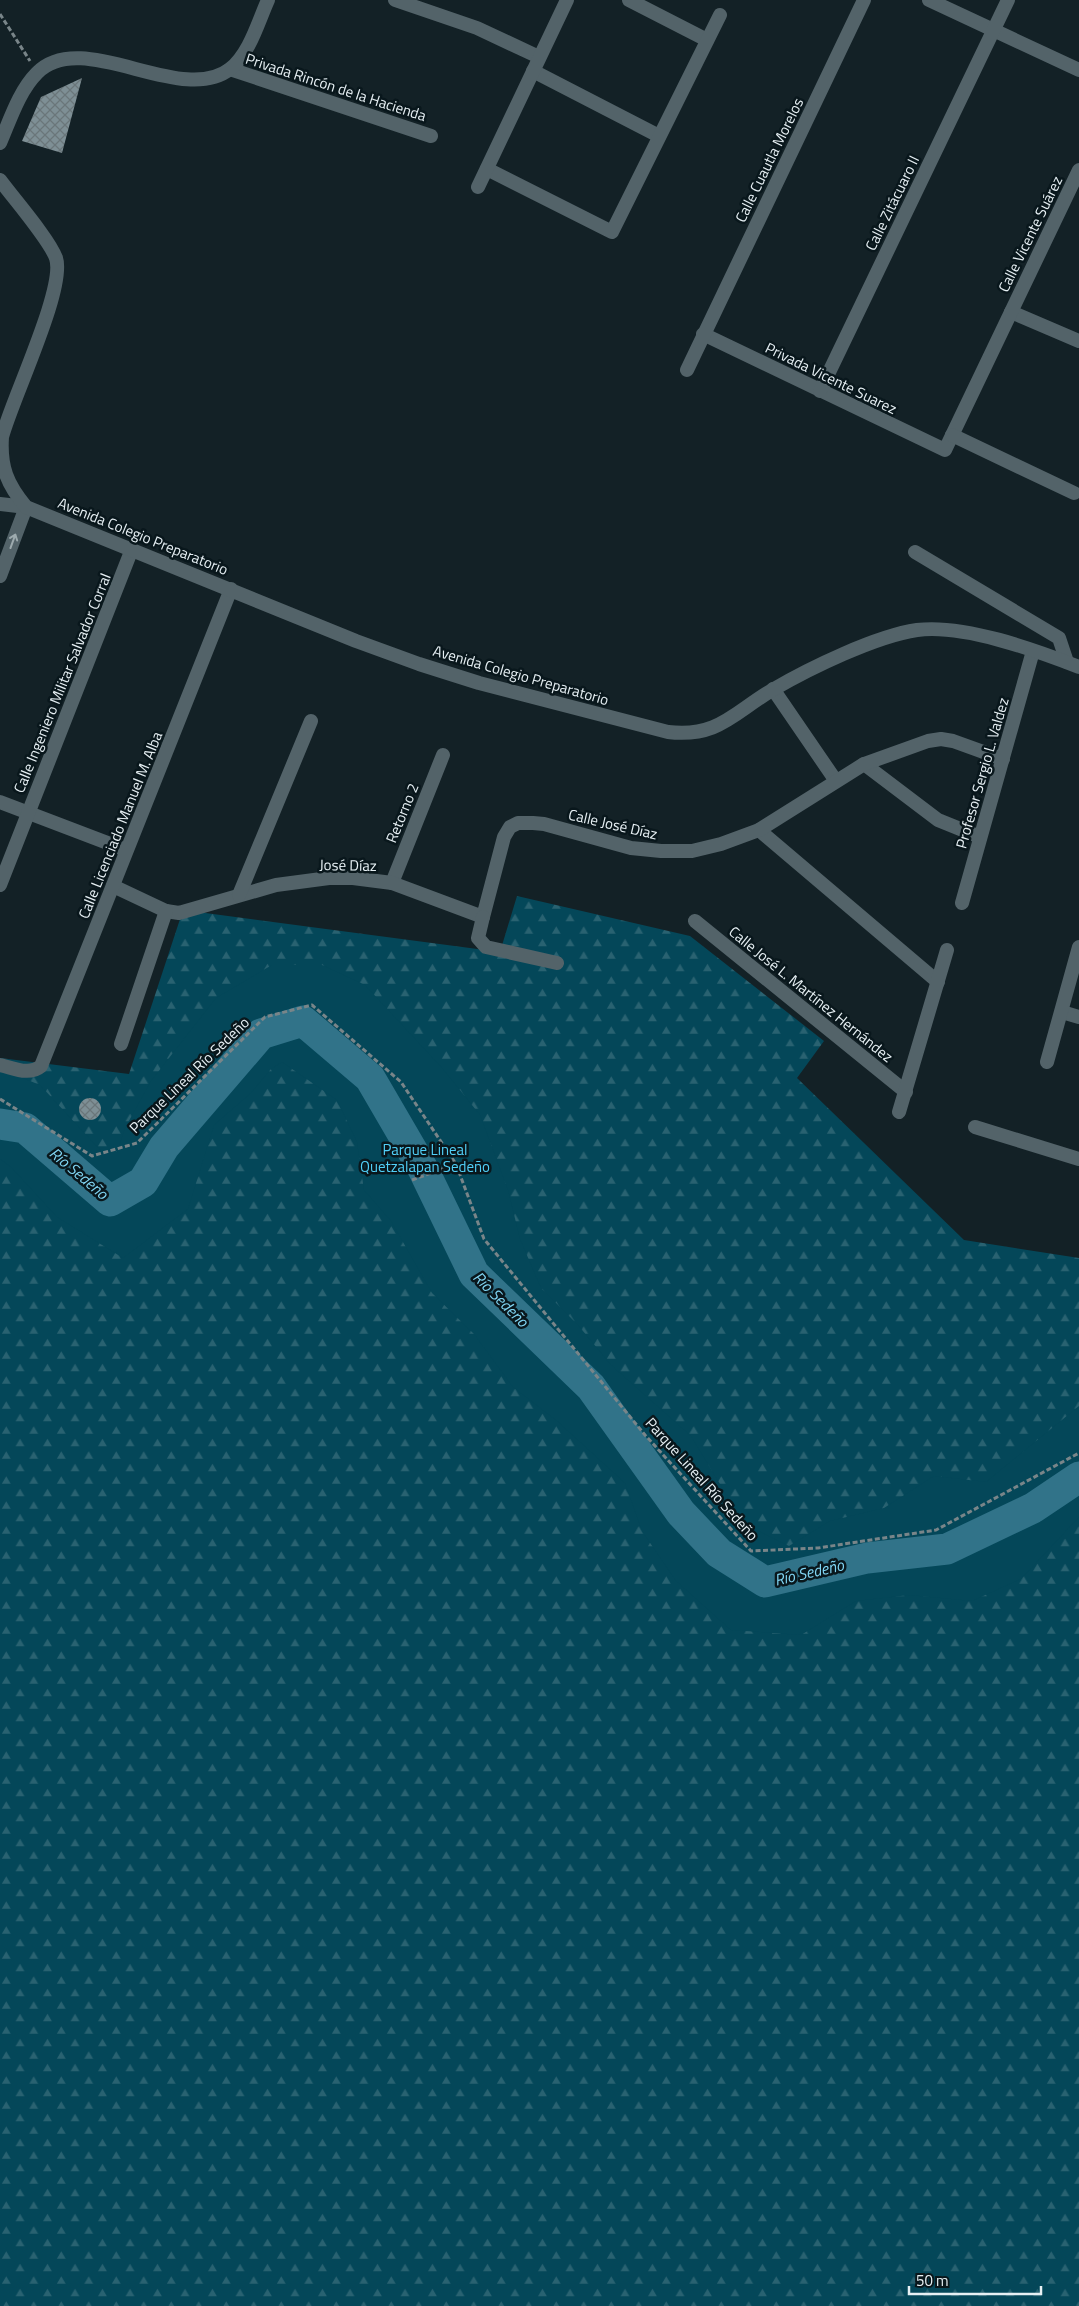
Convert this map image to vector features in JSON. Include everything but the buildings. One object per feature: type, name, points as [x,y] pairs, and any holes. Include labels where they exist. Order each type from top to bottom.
[{"type":"street","points":[[0,143],[25,88],[37,72],[52,63],[69,59],[88,59],[195,81],[215,77],[230,69],[240,59],[268,0]]},
{"type":"street","points":[[395,0],[477,28],[539,58]]},
{"type":"street","points":[[478,187],[567,0]]},
{"type":"street","points":[[629,0],[707,40]]},
{"type":"street","name":"Calle Cuautla Morelos","points":[[687,370],[864,0]]},
{"type":"street","points":[[930,0],[1079,70]]},
{"type":"street","name":"Calle Zitácuaro II","points":[[820,391],[1008,0]]},
{"type":"street","points":[[487,169],[612,232],[720,15]]},
{"type":"street","name":"Privada Rincón de la Hacienda","points":[[230,69],[431,136]]},
{"type":"street","points":[[533,71],[659,136]]},
{"type":"street","name":"Calle Vicente Suárez","points":[[945,450],[1079,170]]},
{"type":"street","points":[[0,180],[52,249],[58,270],[54,296],[3,425],[0,450],[3,472],[10,488],[26,507],[0,576]]},
{"type":"street","points":[[1011,312],[1079,341]]},
{"type":"street","name":"Privada Vicente Suarez","points":[[704,334],[945,450]]},
{"type":"street","points":[[952,435],[1074,493]]},
{"type":"street","name":"Avenida Colegio Preparatorio","points":[[0,504],[26,507],[356,641],[419,664],[479,683],[668,732],[689,734],[705,732],[724,722],[773,689],[807,672],[886,636],[918,630],[953,630],[981,635],[1073,664]]},
{"type":"street","name":"Calle Ingeniero Militar Salvador Corral","points":[[0,885],[132,549]]},
{"type":"street","points":[[914,552],[1059,638],[1073,664]]},
{"type":"street","name":"Calle Licenciado Manuel M. Alba","points":[[0,1066],[28,1072],[36,1070],[41,1066],[231,589]]},
{"type":"street","name":"Profesor Sergio L. Valdez","points":[[962,903],[1033,651]]},
{"type":"street","points":[[773,689],[836,780]]},
{"type":"street","points":[[239,894],[311,721]]},
{"type":"street","name":"Calle José Díaz","points":[[483,917],[504,837],[510,827],[518,823],[544,824],[631,848],[692,851],[721,844],[759,830],[864,764],[928,741],[941,739],[952,741],[1003,759]]},
{"type":"street","name":"Retorno 2","points":[[392,883],[443,755]]},
{"type":"street","points":[[864,764],[938,820],[980,837]]},
{"type":"street","points":[[0,802],[126,850]]},
{"type":"street","points":[[759,830],[938,982]]},
{"type":"street","name":"José Díaz","points":[[113,886],[166,911],[179,913],[239,894],[276,885],[330,878],[353,878],[392,883],[483,917]]},
{"type":"street","points":[[121,1044],[166,911]]},
{"type":"street","points":[[483,917],[478,938],[486,947],[557,963]]},
{"type":"street","name":"Calle José L. Martínez Hernández","points":[[695,920],[906,1092]]},
{"type":"street","points":[[1047,1062],[1079,947]]},
{"type":"street","points":[[899,1112],[947,950]]},
{"type":"street","points":[[1062,1012],[1079,1017]]},
{"type":"street","points":[[975,1127],[1079,1158]]},
{"type":"path","points":[[0,14],[37,72]]},
{"type":"path","name":"Parque Lineal Río Sedeño","points":[[0,1099],[92,1156],[137,1143],[265,1017],[312,1006],[401,1082],[456,1164],[484,1239],[645,1435],[751,1551],[818,1548],[936,1530],[1079,1453]]},
{"type":"path","points":[[412,1180],[456,1164]]},
{"type":"green space","points":[[517,896],[690,936],[824,1041],[797,1078],[964,1240],[1079,1258],[1079,2306],[0,2306],[0,1058],[129,1074],[183,910],[500,952]]},
{"type":"green space","name":"Parque Lineal Quetzalapan Sedeño","points":[[272,965],[322,965],[365,985],[443,1069],[480,1115],[508,1190],[520,1239],[541,1288],[578,1325],[611,1365],[691,1436],[744,1524],[789,1546],[830,1521],[884,1508],[934,1476],[986,1482],[1079,1406],[1079,1517],[1021,1579],[972,1601],[909,1595],[856,1601],[801,1635],[731,1630],[676,1581],[642,1531],[625,1483],[557,1421],[513,1387],[474,1334],[432,1293],[391,1221],[364,1190],[357,1142],[337,1100],[282,1062],[271,1069],[251,1093],[214,1125],[188,1209],[123,1258],[57,1217],[11,1167],[0,1159],[0,1069],[40,1085],[102,1152],[117,1152],[125,1128],[151,1081],[216,998]]},
{"type":"waterway","name":"Río Sedeño","points":[[0,1124],[25,1128],[110,1201],[143,1182],[164,1147],[261,1034],[303,1021],[370,1078],[423,1169],[474,1274],[591,1387],[681,1513],[719,1553],[765,1582],[867,1558],[947,1549],[1033,1508],[1079,1477]]}]
